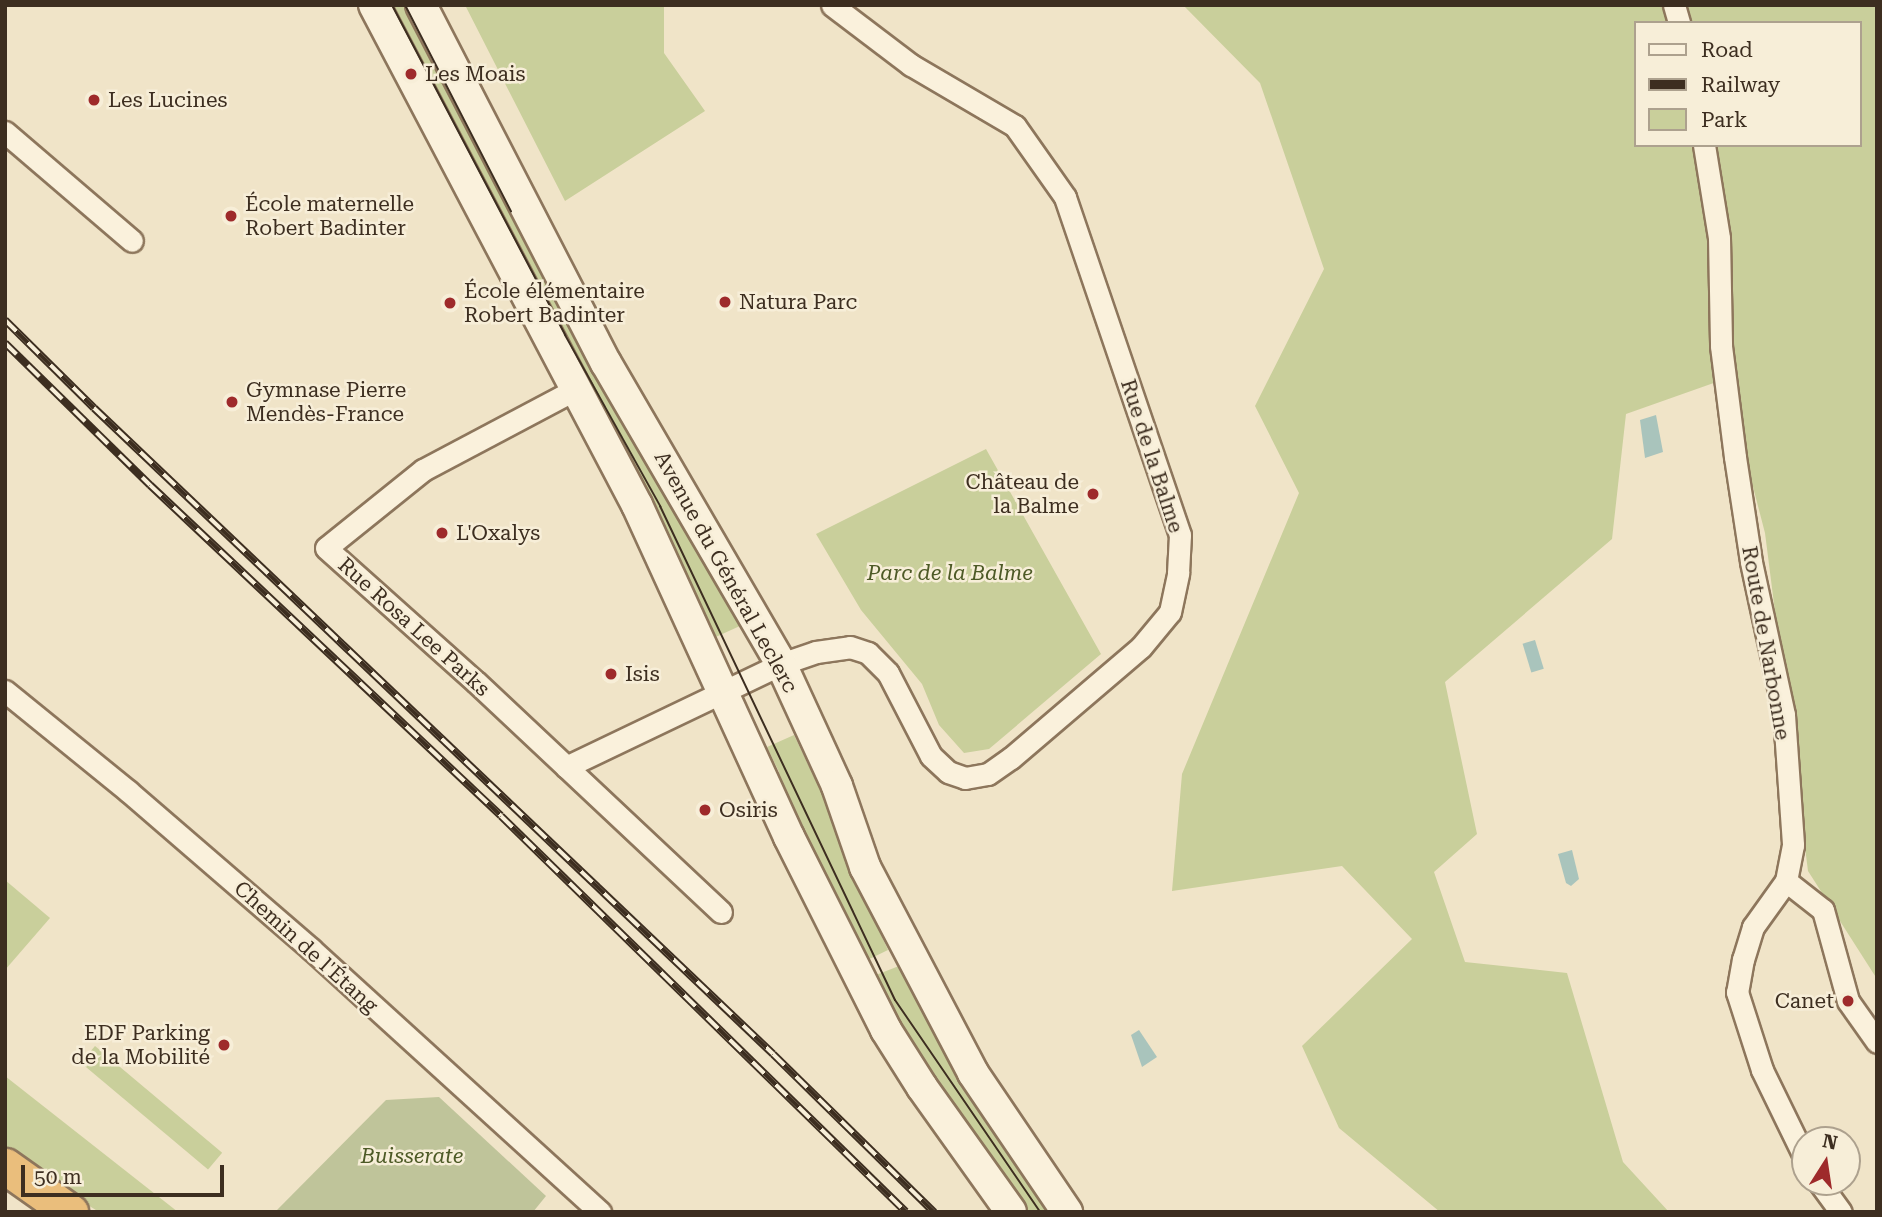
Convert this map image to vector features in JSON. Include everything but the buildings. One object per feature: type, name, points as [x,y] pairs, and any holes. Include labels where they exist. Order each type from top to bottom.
[{"type":"highway","points":[[5,1166],[70,1212]]},
{"type":"main road","name":"Avenue du Général Leclerc","points":[[374,5],[578,388],[637,505],[789,837],[886,1030],[929,1097],[1011,1212]]},
{"type":"main road","name":"Avenue du Général Leclerc","points":[[421,5],[606,363],[781,664],[836,786],[865,867],[973,1073],[1067,1212]]},
{"type":"street","name":"Rue de la Balme","points":[[722,691],[781,664],[830,649],[850,647],[868,653],[888,673],[931,756],[948,772],[965,778],[988,774],[1011,758],[1141,647],[1170,612],[1178,573],[1180,535],[1065,197],[1015,126],[911,65],[832,5]]},
{"type":"street","points":[[5,132],[132,241]]},
{"type":"street","name":"Route de Narbonne","points":[[1704,147],[1719,238],[1721,346],[1735,457],[1751,562],[1784,715],[1793,845],[1786,881],[1753,927],[1742,959],[1737,992],[1762,1070],[1791,1129]]},
{"type":"street","name":"Rue Rosa Lee Parks","points":[[578,388],[423,470],[326,548],[720,912]]},
{"type":"street","name":"Chemin de l'Étang","points":[[5,691],[128,791],[311,949],[600,1212]]},
{"type":"street","points":[[566,767],[722,691]]},
{"type":"street","points":[[1786,881],[1824,910],[1848,1002],[1877,1042]]},
{"type":"street","points":[[1829,1196],[1841,1212]]},
{"type":"green space","points":[[384,5],[412,5],[753,620],[707,641]]},
{"type":"green space","points":[[465,5],[664,5],[664,53],[705,111],[565,201]]},
{"type":"green space","points":[[1183,5],[1877,5],[1877,979],[1808,871],[1765,533],[1725,379],[1626,414],[1612,539],[1445,682],[1477,834],[1434,872],[1465,962],[1567,973],[1623,1162],[1669,1212],[1440,1212],[1339,1128],[1302,1046],[1412,939],[1342,866],[1172,891],[1182,774],[1299,493],[1255,406],[1324,269],[1260,83]]},
{"type":"green space","name":"Parc de la Balme","points":[[986,449],[1101,654],[989,749],[964,753],[939,725],[922,684],[861,610],[816,534]]},
{"type":"green space","points":[[794,735],[884,923],[877,926],[888,950],[859,964],[772,776],[779,772],[767,747]]},
{"type":"green space","points":[[5,880],[50,918],[5,970]]},
{"type":"green space","points":[[904,964],[1060,1212],[1020,1212],[876,997],[884,991],[876,975]]},
{"type":"green space","points":[[95,1046],[222,1153],[208,1170],[81,1063]]},
{"type":"green space","points":[[5,1076],[178,1212],[99,1212],[5,1153]]},
{"type":"green space","name":"Buisserate","points":[[439,1097],[546,1196],[533,1212],[275,1212],[386,1100]]},
{"type":"water","points":[[1656,415],[1663,452],[1645,458],[1640,420]]},
{"type":"water","points":[[1535,640],[1544,669],[1531,672],[1523,644]]},
{"type":"water","points":[[1572,850],[1579,879],[1571,886],[1566,883],[1558,854]]},
{"type":"water","points":[[1139,1030],[1157,1057],[1142,1067],[1131,1035]]},
{"type":"tram line","points":[[392,5],[565,335],[660,506],[895,1000],[1040,1212]]},
{"type":"tram line","points":[[405,5],[511,211]]},
{"type":"railway","points":[[5,320],[94,408],[773,1054],[934,1212]]},
{"type":"railway","points":[[5,343],[150,485],[501,816],[906,1212]]},
{"type":"place","name":"Les Moais","points":[[411,74]]},
{"type":"place","name":"Les Lucines","points":[[94,100]]},
{"type":"place","name":"École maternelle Robert Badinter","points":[[231,216]]},
{"type":"place","name":"Natura Parc","points":[[725,302]]},
{"type":"place","name":"École élémentaire Robert Badinter","points":[[450,303]]},
{"type":"place","name":"Gymnase Pierre Mendès-France","points":[[232,402]]},
{"type":"place","name":"Château de la Balme","points":[[1093,494]]},
{"type":"place","name":"L'Oxalys","points":[[442,533]]},
{"type":"place","name":"Isis","points":[[611,674]]},
{"type":"place","name":"Osiris","points":[[705,810]]},
{"type":"place","name":"Canet","points":[[1848,1001]]},
{"type":"place","name":"EDF Parking de la Mobilité","points":[[224,1045]]}]
